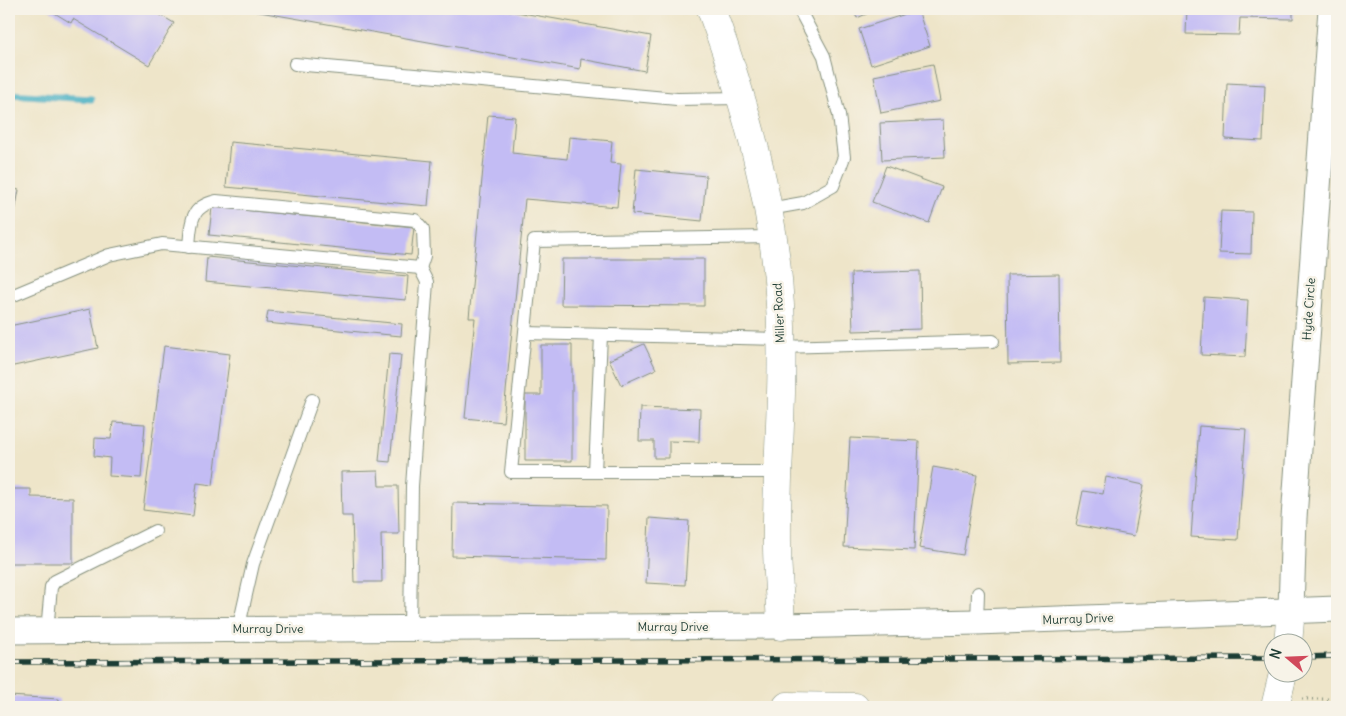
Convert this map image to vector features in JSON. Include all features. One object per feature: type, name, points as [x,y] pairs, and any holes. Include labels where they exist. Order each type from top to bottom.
[{"type":"street","name":"Miller Road","points":[[711,9],[750,125],[769,209],[780,304],[777,543],[781,626]]},
{"type":"street","name":"Hyde Circle","points":[[1291,609],[1295,508],[1331,9]]},
{"type":"street","name":"Murray Drive","points":[[9,632],[781,626],[977,622],[1291,609],[1337,609]]},
{"type":"street","points":[[1289,634],[1291,609]]},
{"type":"street","points":[[784,707],[855,707]]},
{"type":"lane","points":[[769,209],[803,203],[833,186],[844,157],[840,115],[824,56],[799,9]]},
{"type":"lane","points":[[296,64],[676,99],[741,98]]},
{"type":"lane","points":[[189,247],[192,220],[196,210],[205,203],[226,202],[415,220],[423,229],[424,256],[420,268],[427,282],[412,486],[410,628]]},
{"type":"lane","points":[[772,237],[534,242],[511,472],[778,472]]},
{"type":"lane","points":[[9,297],[109,255],[162,244],[420,268]]},
{"type":"lane","points":[[525,333],[781,343],[993,341]]},
{"type":"lane","points":[[595,472],[601,335]]},
{"type":"lane","points":[[238,630],[253,564],[312,400]]},
{"type":"lane","points":[[47,631],[51,587],[56,581],[155,531]]},
{"type":"lane","points":[[977,622],[978,593]]},
{"type":"path","points":[[1278,693],[1337,699]]},
{"type":"building","points":[[48,9],[150,9],[174,23],[149,65],[73,19],[71,23]]},
{"type":"building","points":[[243,9],[500,9],[651,36],[645,71],[581,59],[580,69]]},
{"type":"building","points":[[852,9],[878,9],[857,18]]},
{"type":"building","points":[[1187,9],[1293,9],[1293,19],[1240,18],[1239,35],[1186,34]]},
{"type":"building","points":[[918,10],[930,46],[871,65],[859,29]]},
{"type":"building","points":[[933,64],[940,101],[881,113],[874,76]]},
{"type":"building","points":[[1227,83],[1265,85],[1263,141],[1225,139]]},
{"type":"building","points":[[488,115],[515,117],[512,153],[567,159],[569,137],[612,141],[610,163],[621,164],[617,207],[525,199],[503,422],[465,418],[475,318],[469,318]]},
{"type":"building","points":[[943,120],[945,157],[882,160],[880,123]]},
{"type":"building","points":[[230,142],[432,161],[428,206],[226,187]]},
{"type":"building","points":[[886,166],[942,187],[929,223],[872,202]]},
{"type":"building","points":[[636,169],[706,176],[702,221],[632,214]]},
{"type":"building","points":[[9,188],[19,190],[10,239],[9,239]]},
{"type":"building","points":[[212,207],[414,227],[411,255],[209,235]]},
{"type":"building","points":[[1221,211],[1252,212],[1251,254],[1219,253]]},
{"type":"building","points":[[207,257],[408,276],[406,300],[205,282]]},
{"type":"building","points":[[562,259],[704,259],[704,306],[561,305]]},
{"type":"building","points":[[920,271],[921,329],[853,331],[851,273]]},
{"type":"building","points":[[1059,274],[1060,363],[1008,364],[1007,275]]},
{"type":"building","points":[[1204,297],[1248,300],[1245,357],[1201,355]]},
{"type":"building","points":[[90,309],[98,348],[9,367],[9,326]]},
{"type":"building","points":[[268,311],[402,324],[401,336],[266,323]]},
{"type":"building","points":[[644,344],[656,369],[621,385],[609,360]]},
{"type":"building","points":[[541,345],[572,345],[572,461],[525,461],[525,395],[541,395]]},
{"type":"building","points":[[164,346],[230,354],[213,485],[197,483],[193,516],[143,510]]},
{"type":"building","points":[[389,354],[401,355],[390,462],[379,461]]},
{"type":"building","points":[[640,407],[700,409],[699,442],[669,441],[669,458],[654,458],[654,441],[639,441]]},
{"type":"building","points":[[113,422],[145,424],[141,478],[109,476],[110,458],[94,456],[95,438],[111,439]]},
{"type":"building","points":[[1199,426],[1246,429],[1238,540],[1191,537]]},
{"type":"building","points":[[850,438],[919,441],[914,550],[844,547]]},
{"type":"building","points":[[933,467],[977,475],[963,555],[919,548]]},
{"type":"building","points":[[378,471],[379,486],[398,486],[399,534],[381,534],[382,582],[354,582],[352,516],[342,516],[341,472]]},
{"type":"building","points":[[1106,477],[1144,485],[1134,536],[1076,525],[1083,491],[1103,494]]},
{"type":"building","points":[[9,489],[31,489],[31,497],[73,498],[73,563],[9,563]]},
{"type":"building","points":[[453,503],[607,506],[606,560],[452,556]]},
{"type":"building","points":[[649,518],[689,521],[685,585],[646,583]]},
{"type":"building","points":[[9,696],[59,699],[59,707],[9,707]]},
{"type":"waterway","points":[[9,94],[91,99]]},
{"type":"railway","points":[[1314,657],[1337,656]]},
{"type":"railway","points":[[9,662],[1264,658]]}]
